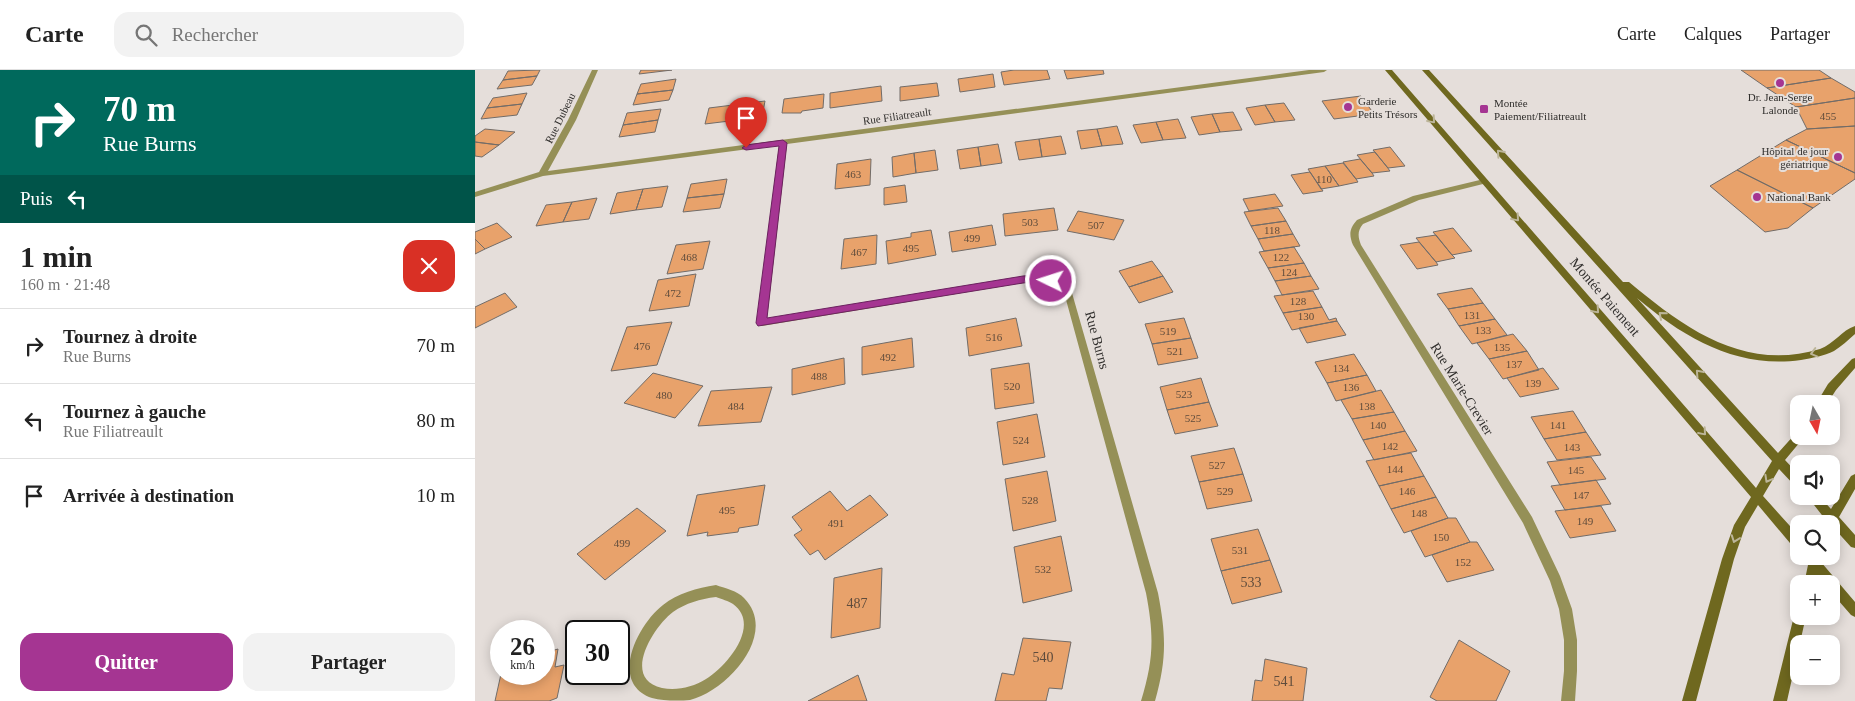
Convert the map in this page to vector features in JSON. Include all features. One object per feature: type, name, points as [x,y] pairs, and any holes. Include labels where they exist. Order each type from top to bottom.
[{"type":"main road","name":"Montée Paiement","points":[[1389,70],[1790,534]]},
{"type":"main road","name":"Montée Paiement","points":[[1425,70],[1790,474]]},
{"type":"main road","points":[[1594,256],[1669,320],[1692,336],[1739,353],[1773,359],[1809,355],[1830,348],[1855,329]]},
{"type":"main road","points":[[1827,395],[1855,362]]},
{"type":"main road","points":[[1689,701],[1728,559],[1740,525],[1778,461],[1792,445]]},
{"type":"main road","points":[[1833,515],[1855,479]]},
{"type":"main road","points":[[1840,529],[1855,543]]},
{"type":"main road","points":[[1819,565],[1855,611]]},
{"type":"main road","points":[[1780,701],[1798,625]]},
{"type":"street","name":"Rue Dubeau","points":[[542,174],[573,120],[595,70]]},
{"type":"street","name":"Rue Filiatreault","points":[[475,195],[542,174],[1324,70]]},
{"type":"street","name":"Rue Burns","points":[[783,143],[761,323],[1036,278],[1051,281],[1069,295],[1152,594],[1160,635],[1159,658],[1148,701]]},
{"type":"street","name":"Rue Marie-Crevier","points":[[1484,181],[1416,198],[1360,222],[1354,228],[1353,235],[1357,245],[1528,521],[1537,545],[1557,582],[1565,610],[1571,643],[1571,683],[1568,701]]},
{"type":"street","points":[[716,592],[732,595],[744,604],[750,618],[750,634],[743,652],[730,669],[703,695],[672,697],[657,694],[645,687],[637,677],[635,663],[637,648],[647,630],[661,614],[679,601],[698,594],[716,592]]},
{"type":"building","points":[[540,70],[537,76],[503,80],[508,71]]},
{"type":"building","points":[[641,70],[672,70],[639,74]]},
{"type":"building","points":[[1047,70],[1050,79],[1004,85],[1001,72]]},
{"type":"building","points":[[1064,70],[1103,70],[1104,74],[1067,79]]},
{"type":"building","name":"Dr. Jean-Serge Lalonde","points":[[1741,70],[1819,70],[1831,78],[1767,88]]},
{"type":"building","points":[[993,74],[995,87],[960,92],[958,79]]},
{"type":"building","points":[[537,76],[532,85],[497,89],[503,80]]},
{"type":"building","points":[[1831,78],[1855,92],[1855,98],[1796,107],[1767,88]]},
{"type":"building","points":[[676,79],[673,90],[637,94],[641,84]]},
{"type":"building","points":[[937,83],[939,96],[900,101],[900,87]]},
{"type":"building","points":[[881,86],[882,101],[830,108],[830,93]]},
{"type":"building","points":[[673,90],[669,100],[633,105],[637,94]]},
{"type":"building","points":[[527,93],[522,104],[487,108],[493,98]]},
{"type":"building","points":[[824,94],[823,108],[802,111],[801,113],[782,113],[784,99]]},
{"type":"building","name":"Garderie Petits Trésors","points":[[1361,96],[1374,114],[1334,119],[1322,101]]},
{"type":"building","points":[[1855,98],[1855,126],[1807,129],[1796,107]]},
{"type":"building","points":[[765,101],[762,117],[705,124],[709,108]]},
{"type":"building","points":[[1284,103],[1295,120],[1275,122],[1265,105]]},
{"type":"building","points":[[522,104],[517,115],[481,119],[487,108]]},
{"type":"building","points":[[1265,105],[1275,122],[1255,125],[1246,108]]},
{"type":"building","points":[[661,109],[658,120],[623,125],[627,113]]},
{"type":"building","points":[[1233,112],[1242,130],[1220,132],[1212,114]]},
{"type":"building","points":[[1212,114],[1220,132],[1199,135],[1191,117]]},
{"type":"building","points":[[1178,119],[1186,138],[1163,140],[1156,122]]},
{"type":"building","points":[[658,120],[655,132],[619,137],[623,125]]},
{"type":"building","points":[[1156,122],[1163,140],[1141,143],[1133,125]]},
{"type":"building","points":[[1117,126],[1123,144],[1102,146],[1097,129]]},
{"type":"building","name":"Hôpital de jour gériatrique","points":[[1855,126],[1855,173],[1786,140],[1807,129]]},
{"type":"building","points":[[485,129],[515,132],[499,145],[475,142],[475,136]]},
{"type":"building","points":[[1097,129],[1102,146],[1081,149],[1077,131]]},
{"type":"building","points":[[1061,136],[1066,154],[1042,157],[1039,139]]},
{"type":"building","points":[[1039,139],[1042,157],[1019,160],[1015,142]]},
{"type":"building","points":[[1786,140],[1855,173],[1855,179],[1813,208],[1737,170]]},
{"type":"building","points":[[475,142],[499,145],[482,157],[475,156]]},
{"type":"building","points":[[998,144],[1002,163],[981,166],[978,147]]},
{"type":"building","points":[[978,147],[981,166],[960,169],[957,150]]},
{"type":"building","points":[[1390,147],[1405,166],[1388,168],[1373,150]]},
{"type":"building","points":[[935,150],[938,170],[916,173],[914,153]]},
{"type":"building","points":[[1375,152],[1390,171],[1372,173],[1357,155]]},
{"type":"building","points":[[914,153],[916,173],[893,177],[892,157]]},
{"type":"building","points":[[871,159],[870,185],[835,189],[837,164]]},
{"type":"building","points":[[1360,159],[1374,176],[1356,179],[1343,162]]},
{"type":"building","points":[[1343,163],[1358,182],[1339,186],[1325,166]]},
{"type":"building","points":[[1325,166],[1339,186],[1321,189],[1308,169]]},
{"type":"building","name":"National Bank","points":[[1737,170],[1813,208],[1788,228],[1765,232],[1710,186]]},
{"type":"building","points":[[1310,172],[1323,191],[1303,194],[1291,175]]},
{"type":"building","points":[[727,179],[724,194],[687,198],[691,184]]},
{"type":"building","points":[[905,185],[907,202],[884,205],[884,188]]},
{"type":"building","points":[[668,186],[662,207],[636,210],[643,189]]},
{"type":"building","points":[[643,189],[636,210],[610,214],[617,193]]},
{"type":"building","points":[[724,194],[720,208],[683,212],[687,198]]},
{"type":"building","points":[[1275,194],[1283,206],[1249,211],[1243,199]]},
{"type":"building","points":[[597,198],[589,219],[563,222],[572,202]]},
{"type":"building","points":[[572,202],[563,222],[536,226],[546,205]]},
{"type":"building","points":[[1054,208],[1058,230],[1005,236],[1003,214]]},
{"type":"building","points":[[1278,208],[1286,221],[1251,226],[1244,212]]},
{"type":"building","points":[[1078,211],[1124,220],[1114,240],[1067,231]]},
{"type":"building","points":[[1286,221],[1293,234],[1258,239],[1251,226]]},
{"type":"building","points":[[497,223],[512,237],[485,249],[475,239],[475,232]]},
{"type":"building","points":[[992,225],[996,245],[952,252],[949,232]]},
{"type":"building","points":[[1453,228],[1472,251],[1452,255],[1433,232]]},
{"type":"building","points":[[931,230],[936,255],[888,264],[886,241],[911,237],[911,233]]},
{"type":"building","points":[[1293,234],[1300,246],[1264,251],[1258,239]]},
{"type":"building","points":[[877,235],[876,264],[841,269],[844,239]]},
{"type":"building","points":[[1436,235],[1455,258],[1436,262],[1416,238]]},
{"type":"building","points":[[475,239],[485,249],[475,254]]},
{"type":"building","points":[[710,241],[703,269],[667,274],[676,245]]},
{"type":"building","points":[[1419,242],[1438,265],[1417,269],[1400,245]]},
{"type":"building","points":[[1294,247],[1304,263],[1268,268],[1259,252]]},
{"type":"building","points":[[1152,261],[1163,276],[1129,287],[1119,271]]},
{"type":"building","points":[[1304,263],[1311,276],[1275,281],[1268,268]]},
{"type":"building","points":[[696,274],[689,306],[649,311],[658,280]]},
{"type":"building","points":[[1163,276],[1173,292],[1139,303],[1129,287]]},
{"type":"building","points":[[1311,276],[1319,289],[1282,295],[1275,281]]},
{"type":"building","points":[[1472,288],[1483,303],[1448,309],[1437,294]]},
{"type":"building","points":[[1313,291],[1322,307],[1283,313],[1274,296]]},
{"type":"building","points":[[505,293],[517,307],[475,328],[475,307]]},
{"type":"building","points":[[1483,303],[1495,319],[1459,326],[1448,309]]},
{"type":"building","points":[[1322,307],[1329,320],[1336,318],[1337,321],[1292,330],[1283,313]]},
{"type":"building","points":[[1016,318],[1022,346],[969,356],[966,328]]},
{"type":"building","points":[[1184,318],[1191,338],[1152,344],[1145,324]]},
{"type":"building","points":[[1495,319],[1507,335],[1472,344],[1459,326]]},
{"type":"building","points":[[1337,321],[1346,335],[1307,343],[1299,328]]},
{"type":"building","points":[[672,322],[657,365],[611,371],[627,327]]},
{"type":"building","points":[[1513,334],[1527,351],[1489,359],[1477,343]]},
{"type":"building","points":[[912,338],[914,367],[862,375],[862,347]]},
{"type":"building","points":[[1191,338],[1198,358],[1158,365],[1152,344]]},
{"type":"building","points":[[1527,351],[1539,370],[1503,379],[1489,359]]},
{"type":"building","points":[[1354,354],[1367,375],[1327,383],[1315,362]]},
{"type":"building","points":[[844,358],[845,384],[792,395],[792,369]]},
{"type":"building","points":[[1029,363],[1034,403],[995,409],[991,369]]},
{"type":"building","points":[[1543,368],[1559,389],[1520,397],[1507,378]]},
{"type":"building","points":[[653,373],[703,386],[675,418],[624,403]]},
{"type":"building","points":[[1367,375],[1376,391],[1336,401],[1327,383]]},
{"type":"building","points":[[1201,378],[1209,402],[1167,410],[1160,387]]},
{"type":"building","points":[[772,387],[761,422],[698,426],[711,391]]},
{"type":"building","points":[[1381,390],[1394,412],[1352,419],[1341,400]]},
{"type":"building","points":[[1209,402],[1218,426],[1175,434],[1167,410]]},
{"type":"building","points":[[1573,411],[1586,432],[1544,439],[1531,417]]},
{"type":"building","points":[[1394,412],[1405,431],[1363,440],[1352,419]]},
{"type":"building","points":[[1037,414],[1045,457],[1003,465],[997,422]]},
{"type":"building","points":[[1405,431],[1417,451],[1374,460],[1363,440]]},
{"type":"building","points":[[1586,432],[1601,455],[1557,460],[1544,439]]},
{"type":"building","points":[[1234,448],[1243,474],[1199,482],[1191,456]]},
{"type":"building","points":[[1411,453],[1424,476],[1379,486],[1366,461]]},
{"type":"building","points":[[1591,457],[1606,479],[1560,485],[1547,462]]},
{"type":"building","points":[[1047,471],[1056,521],[1013,531],[1005,479]]},
{"type":"building","points":[[1243,474],[1252,501],[1207,509],[1199,482]]},
{"type":"building","points":[[1424,476],[1436,497],[1391,509],[1379,486]]},
{"type":"building","points":[[1596,480],[1611,504],[1565,510],[1551,486]]},
{"type":"building","points":[[765,485],[758,525],[739,528],[738,532],[707,536],[708,532],[687,536],[697,495]]},
{"type":"building","points":[[830,491],[847,511],[870,495],[888,515],[825,560],[818,550],[810,555],[794,535],[802,530],[792,517]]},
{"type":"building","points":[[1436,497],[1448,518],[1404,533],[1391,509]]},
{"type":"building","points":[[1601,506],[1616,531],[1570,538],[1555,511]]},
{"type":"building","points":[[637,508],[666,531],[605,580],[577,554]]},
{"type":"building","points":[[1448,518],[1456,518],[1470,542],[1425,557],[1411,531]]},
{"type":"building","points":[[1258,529],[1270,560],[1221,571],[1211,539]]},
{"type":"building","points":[[1061,536],[1072,591],[1023,603],[1014,547]]},
{"type":"building","points":[[1470,542],[1477,542],[1494,570],[1447,582],[1432,555]]},
{"type":"building","points":[[1270,560],[1282,592],[1232,604],[1221,571]]},
{"type":"building","points":[[882,568],[880,628],[831,638],[834,578]]},
{"type":"building","points":[[1023,638],[1071,642],[1062,689],[1049,688],[1046,701],[995,701],[1002,673],[1014,675]]},
{"type":"building","points":[[1459,640],[1510,671],[1496,701],[1437,701],[1430,697]]},
{"type":"building","points":[[558,649],[555,667],[555,650]]},
{"type":"building","points":[[1265,659],[1307,668],[1303,701],[1252,701],[1255,680],[1262,681]]},
{"type":"building","points":[[564,665],[557,698],[549,701],[495,701],[499,685],[555,685],[555,667]]},
{"type":"building","points":[[858,675],[867,701],[808,701]]},
{"type":"place","name":"Dr. Jean-Serge Lalonde","points":[[1780,83]]},
{"type":"place","name":"Garderie Petits Trésors","points":[[1348,107]]},
{"type":"place","name":"Montée Paiement/Filiatreault","points":[[1484,109]]},
{"type":"place","name":"Hôpital de jour gériatrique","points":[[1838,157]]},
{"type":"place","name":"National Bank","points":[[1757,197]]},
{"type":"route","points":[[746,148],[783,143],[761,323],[1036,278],[1051,281]]}]
